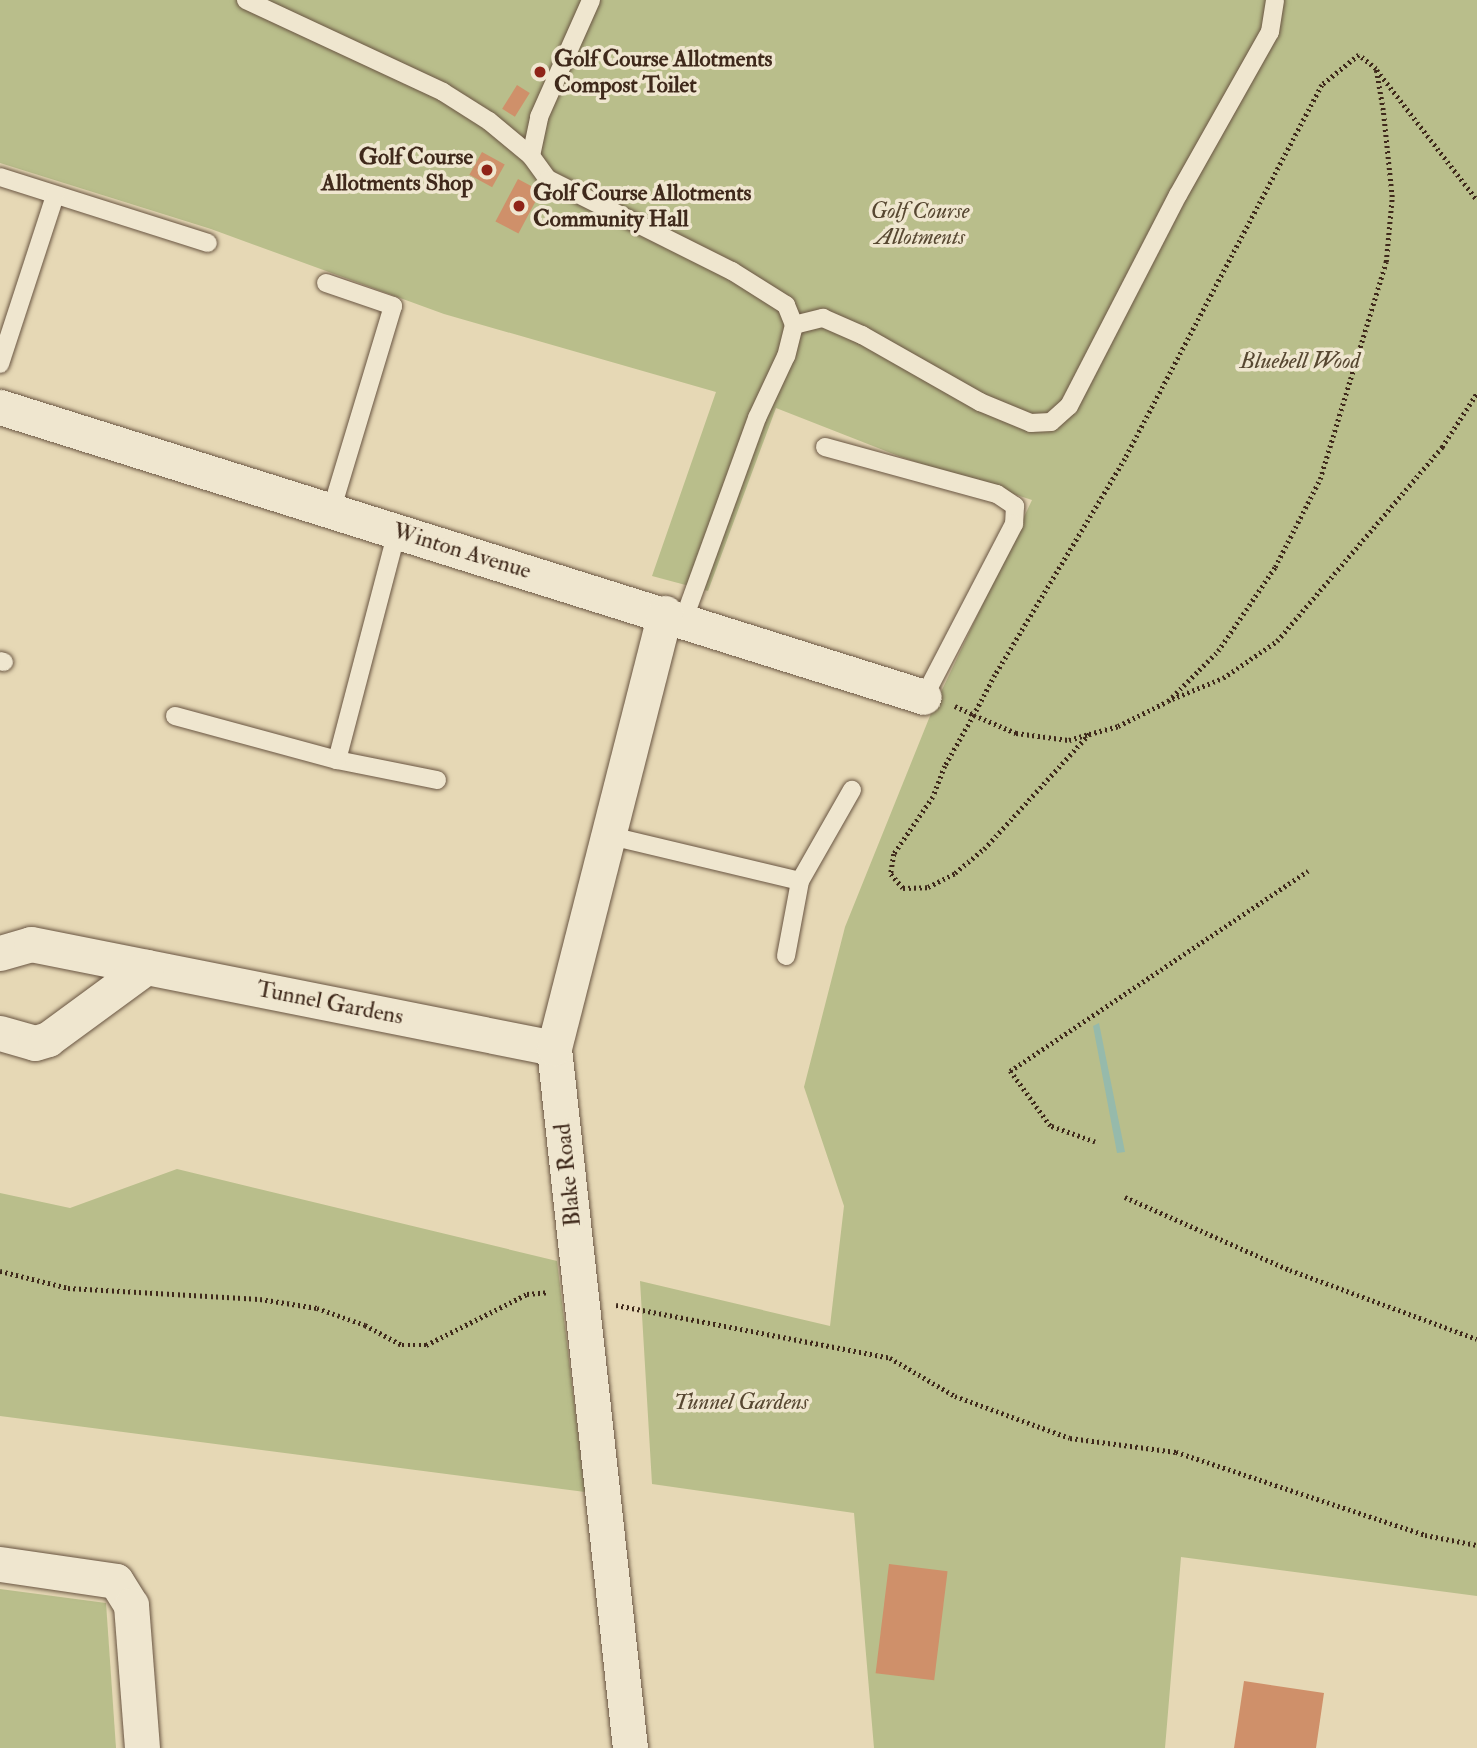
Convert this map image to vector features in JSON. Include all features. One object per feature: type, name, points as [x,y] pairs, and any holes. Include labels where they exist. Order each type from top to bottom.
[{"type":"street","name":"Winton Avenue","points":[[0,407],[675,616],[924,697]]},
{"type":"street","name":"Blake Road","points":[[630,1748],[554,1048],[607,835],[675,616]]},
{"type":"street","name":"Tunnel Gardens","points":[[0,953],[31,944],[554,1048]]},
{"type":"street","points":[[0,1033],[35,1043],[48,1039],[146,967]]},
{"type":"street","points":[[0,1564],[116,1580],[131,1605],[142,1748]]},
{"type":"lane","points":[[246,0],[443,92],[489,121],[531,156],[548,179],[774,295],[862,335],[981,402],[1031,423],[1051,422],[1069,406],[1178,195],[1270,32],[1275,0]]},
{"type":"lane","points":[[531,156],[539,117],[591,0]]},
{"type":"lane","points":[[0,177],[208,243]]},
{"type":"lane","points":[[0,364],[55,195]]},
{"type":"lane","points":[[326,283],[393,306],[331,511]]},
{"type":"lane","points":[[675,616],[794,325],[786,306],[774,295]]},
{"type":"lane","points":[[794,325],[823,318]]},
{"type":"lane","points":[[825,447],[997,494],[1015,506],[1014,524],[924,697]]},
{"type":"lane","points":[[337,760],[397,531]]},
{"type":"lane","points":[[175,716],[337,760],[437,780]]},
{"type":"lane","points":[[786,956],[800,881],[852,790]]},
{"type":"lane","points":[[607,835],[800,881]]},
{"type":"path","points":[[1089,734],[984,849],[928,887],[903,888],[891,874],[894,854],[933,797],[974,715],[1125,459],[1322,85],[1359,55],[1376,69],[1477,200]]},
{"type":"path","points":[[1168,701],[1218,651],[1275,567],[1320,479],[1386,262],[1392,197],[1376,69]]},
{"type":"path","points":[[974,715],[1016,733],[1069,740],[1118,726],[1223,678],[1277,641],[1442,447],[1477,393]]},
{"type":"path","points":[[1095,1142],[1050,1126],[1010,1072],[1308,871]]},
{"type":"path","points":[[1125,1197],[1290,1270],[1477,1339]]},
{"type":"path","points":[[0,1270],[68,1288],[260,1299],[317,1308],[365,1325],[402,1345],[426,1345],[527,1294],[581,1294],[890,1358],[955,1396],[1070,1438],[1177,1452],[1425,1535],[1477,1545]]},
{"type":"green space","points":[[0,0],[1477,0],[1477,1596],[1181,1557],[1165,1748],[874,1748],[854,1513],[652,1484],[640,1281],[830,1326],[844,1206],[804,1087],[845,927],[932,711],[1032,500],[901,457],[776,408],[708,591],[652,576],[716,392],[444,314],[211,229],[0,163]]},
{"type":"green space","points":[[177,1169],[557,1261],[585,1492],[0,1416],[0,1193],[70,1208]]},
{"type":"green space","points":[[0,1589],[106,1603],[116,1748],[0,1748]]},
{"type":"shaded area","points":[[1099,1023],[1125,1152],[1117,1153],[1093,1026]]},
{"type":"building","name":"Golf Course Allotments Compost Toilet","points":[[540,67],[544,68],[544,76],[540,77],[536,76],[535,72],[536,68]]},
{"type":"building","points":[[517,85],[530,93],[515,117],[502,109]]},
{"type":"building","name":"Golf Course Allotments Shop","points":[[482,152],[505,165],[492,187],[469,175]]},
{"type":"building","name":"Golf Course Allotments Community Hall","points":[[518,179],[541,191],[518,234],[495,221]]},
{"type":"building","points":[[889,1564],[948,1571],[934,1680],[876,1673]]},
{"type":"building","points":[[1244,1681],[1324,1693],[1316,1748],[1234,1748]]},
{"type":"place","name":"Golf Course Allotments Compost Toilet","points":[[540,72]]},
{"type":"place","name":"Golf Course Allotments Shop","points":[[487,170]]},
{"type":"place","name":"Golf Course Allotments Community Hall","points":[[519,206]]},
{"type":"park label","name":"Golf Course Allotments","points":[[920,224]]},
{"type":"park label","name":"Bluebell Wood","points":[[1300,361]]}]
